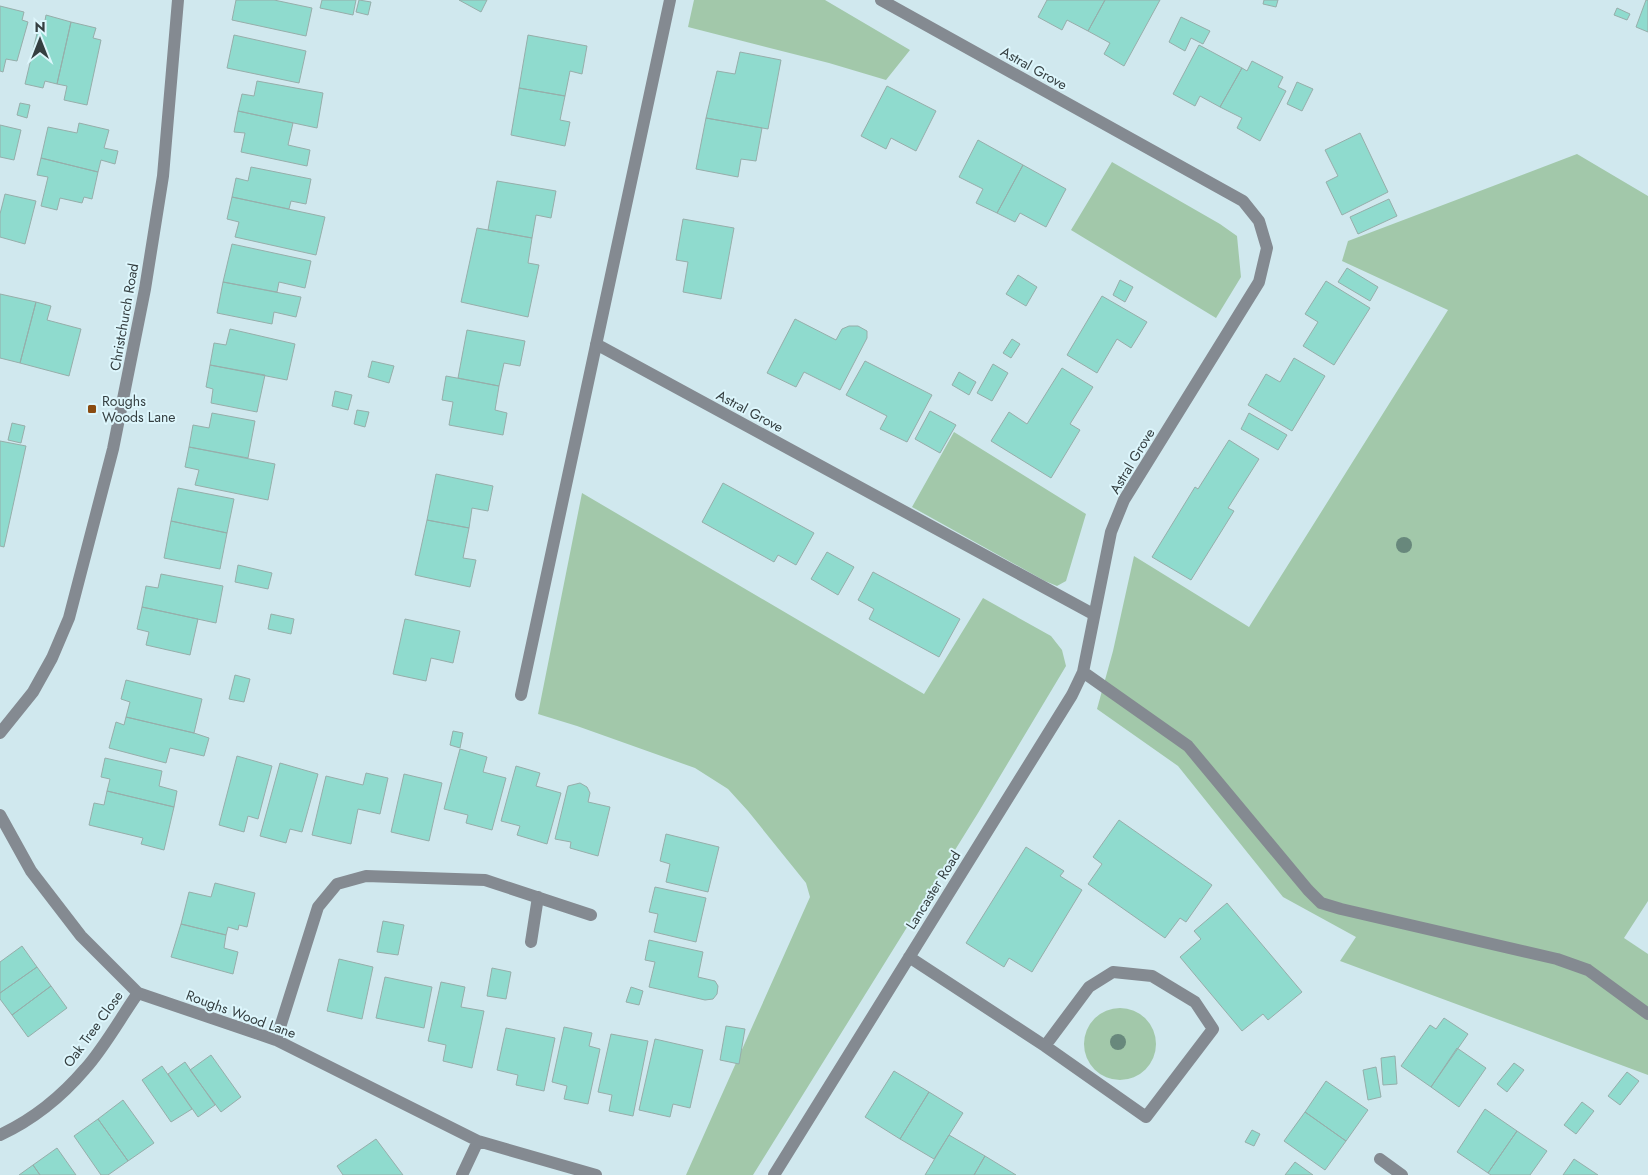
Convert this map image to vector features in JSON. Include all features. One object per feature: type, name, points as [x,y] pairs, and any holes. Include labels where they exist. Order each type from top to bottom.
[{"type":"street","name":"Christchurch Road","points":[[0,733],[33,692],[52,658],[69,618],[113,449],[143,298],[163,176],[178,0]]},
{"type":"street","points":[[521,695],[670,0]]},
{"type":"street","name":"Astral Grove","points":[[596,344],[1093,614],[1112,532],[1124,500],[1260,282],[1267,248],[1259,221],[1243,201],[880,0]]},
{"type":"street","name":"Lancaster Road","points":[[776,1174],[1072,695],[1083,672],[1093,614]]},
{"type":"street","points":[[1083,672],[1188,746],[1308,890],[1321,903],[1565,962],[1588,970],[1648,1014]]},
{"type":"street","name":"Roughs Wood Lane","points":[[0,815],[31,871],[81,936],[138,993],[276,1040],[478,1141],[596,1175]]},
{"type":"street","points":[[276,1040],[318,907],[337,884],[366,876],[485,880],[591,914]]},
{"type":"street","points":[[531,942],[538,897]]},
{"type":"street","points":[[909,957],[1045,1046],[1146,1117],[1213,1029],[1195,1002],[1152,976],[1113,972],[1089,987],[1045,1046]]},
{"type":"street","name":"Oak Tree Close","points":[[0,1135],[13,1129],[51,1102],[86,1069],[138,993]]},
{"type":"street","points":[[462,1175],[478,1141]]},
{"type":"street","points":[[1380,1159],[1402,1175]]},
{"type":"green space","points":[[694,0],[825,0],[910,50],[886,80],[829,63],[688,27]]},
{"type":"green space","points":[[1577,154],[1648,196],[1648,901],[1624,938],[1648,954],[1648,1075],[1340,961],[1356,937],[1283,897],[1178,766],[1097,709],[1113,651],[1134,556],[1249,627],[1448,310],[1342,261],[1348,241]]},
{"type":"green space","points":[[1112,162],[1220,224],[1237,236],[1241,277],[1216,318],[1071,230]]},
{"type":"green space","points":[[954,432],[1086,514],[1066,581],[1057,586],[1045,581],[912,507]]},
{"type":"green space","points":[[582,493],[924,694],[983,598],[1051,636],[1062,650],[1066,666],[978,813],[753,1175],[686,1175],[810,897],[806,883],[728,789],[695,768],[538,714]]},
{"type":"green space","points":[[1127,1008],[1146,1018],[1154,1030],[1156,1044],[1154,1058],[1146,1070],[1134,1078],[1113,1080],[1094,1070],[1086,1058],[1084,1037],[1094,1018],[1106,1010]]},
{"type":"building","points":[[236,0],[274,0],[312,8],[306,36],[232,20]]},
{"type":"building","points":[[322,0],[356,0],[353,15],[320,8]]},
{"type":"building","points":[[359,0],[371,2],[368,15],[356,12]]},
{"type":"building","points":[[459,0],[487,0],[481,12]]},
{"type":"building","points":[[1047,0],[1105,0],[1088,31],[1067,20],[1062,30],[1038,17]]},
{"type":"building","points":[[1105,0],[1160,0],[1124,66],[1104,54],[1110,43],[1088,31]]},
{"type":"building","points":[[1264,0],[1278,0],[1276,7],[1263,4]]},
{"type":"building","points":[[1646,0],[1648,0],[1648,32],[1636,27]]},
{"type":"building","points":[[0,6],[24,12],[22,20],[28,22],[17,61],[6,59],[3,72],[0,71]]},
{"type":"building","points":[[1617,8],[1630,14],[1627,20],[1614,15]]},
{"type":"building","points":[[46,15],[71,22],[57,84],[45,81],[43,88],[25,84],[39,25],[44,26]]},
{"type":"building","points":[[1181,17],[1210,31],[1203,44],[1191,38],[1185,51],[1169,42]]},
{"type":"building","points":[[71,22],[96,28],[93,38],[101,40],[87,105],[64,100],[67,86],[57,84]]},
{"type":"building","points":[[234,35],[306,51],[299,83],[227,68]]},
{"type":"building","points":[[528,35],[587,46],[582,74],[570,71],[565,96],[519,88]]},
{"type":"building","points":[[1199,45],[1242,68],[1220,107],[1200,96],[1195,106],[1173,94]]},
{"type":"building","points":[[740,52],[781,60],[768,129],[706,118],[717,71],[735,74]]},
{"type":"building","points":[[1252,61],[1283,77],[1278,87],[1286,91],[1260,141],[1237,128],[1242,118],[1220,107],[1242,68],[1247,71]]},
{"type":"building","points":[[257,81],[323,93],[317,128],[238,111],[242,94],[254,96]]},
{"type":"building","points":[[1297,82],[1313,89],[1302,111],[1287,104]]},
{"type":"building","points":[[887,86],[936,111],[916,151],[891,138],[886,149],[861,136]]},
{"type":"building","points":[[519,88],[565,96],[560,120],[570,122],[565,146],[511,135]]},
{"type":"building","points":[[20,103],[30,105],[27,118],[17,115]]},
{"type":"building","points":[[238,111],[293,123],[288,145],[310,150],[307,166],[241,152],[245,133],[234,132]]},
{"type":"building","points":[[706,118],[762,128],[756,161],[741,159],[738,177],[696,169]]},
{"type":"building","points":[[79,123],[109,130],[104,148],[118,151],[115,164],[101,160],[98,172],[41,158],[48,127],[77,133]]},
{"type":"building","points":[[0,125],[21,130],[14,160],[0,157]]},
{"type":"building","points":[[1360,133],[1388,192],[1342,215],[1326,182],[1338,176],[1325,150]]},
{"type":"building","points":[[978,140],[1023,165],[997,213],[976,203],[983,189],[959,177]]},
{"type":"building","points":[[41,158],[98,172],[92,199],[84,197],[82,203],[60,198],[57,210],[41,206],[48,177],[37,175]]},
{"type":"building","points":[[1023,165],[1066,189],[1046,227],[1020,213],[1015,222],[997,213]]},
{"type":"building","points":[[251,167],[311,179],[306,204],[291,201],[289,209],[232,197],[236,178],[248,181]]},
{"type":"building","points":[[497,181],[556,191],[551,218],[536,215],[532,238],[488,230]]},
{"type":"building","points":[[5,194],[36,201],[25,244],[0,237],[0,214]]},
{"type":"building","points":[[232,197],[325,217],[316,255],[235,237],[239,222],[227,219]]},
{"type":"building","points":[[1389,199],[1397,216],[1358,234],[1350,217]]},
{"type":"building","points":[[683,219],[734,228],[721,299],[683,292],[688,262],[676,260]]},
{"type":"building","points":[[477,228],[532,238],[528,263],[539,265],[528,317],[461,302]]},
{"type":"building","points":[[232,244],[311,261],[305,288],[279,282],[277,292],[223,282]]},
{"type":"building","points":[[1347,268],[1378,287],[1370,301],[1338,282]]},
{"type":"building","points":[[1018,275],[1037,287],[1026,306],[1006,294]]},
{"type":"building","points":[[1120,280],[1133,287],[1125,302],[1113,295]]},
{"type":"building","points":[[1326,281],[1370,308],[1334,365],[1303,346],[1318,322],[1305,314]]},
{"type":"building","points":[[223,282],[301,297],[296,317],[274,312],[272,324],[217,313]]},
{"type":"building","points":[[0,294],[36,302],[20,363],[0,358]]},
{"type":"building","points":[[1102,296],[1147,322],[1131,348],[1117,339],[1097,373],[1067,355]]},
{"type":"building","points":[[36,302],[51,306],[47,320],[81,329],[69,376],[20,363]]},
{"type":"building","points":[[795,319],[836,340],[842,329],[849,326],[858,326],[867,331],[867,338],[840,390],[804,372],[796,387],[767,373]]},
{"type":"building","points":[[230,329],[295,344],[287,380],[210,365],[214,343],[226,345]]},
{"type":"building","points":[[467,330],[525,341],[520,366],[504,363],[499,386],[458,378]]},
{"type":"building","points":[[1012,339],[1020,344],[1011,358],[1003,353]]},
{"type":"building","points":[[1294,358],[1325,376],[1292,431],[1248,405],[1266,374],[1280,382]]},
{"type":"building","points":[[372,361],[394,366],[389,383],[368,377]]},
{"type":"building","points":[[865,361],[932,395],[907,442],[880,429],[887,416],[846,395]]},
{"type":"building","points":[[993,364],[1008,373],[992,401],[977,393]]},
{"type":"building","points":[[210,365],[265,375],[257,412],[211,403],[213,389],[206,387]]},
{"type":"building","points":[[1062,368],[1093,387],[1070,424],[1080,430],[1051,478],[991,441],[1009,412],[1027,424]]},
{"type":"building","points":[[959,372],[976,382],[969,395],[952,385]]},
{"type":"building","points":[[446,376],[499,386],[495,410],[507,413],[503,435],[449,425],[453,402],[442,400]]},
{"type":"building","points":[[335,391],[352,395],[348,410],[332,406]]},
{"type":"building","points":[[357,410],[369,412],[365,427],[354,424]]},
{"type":"building","points":[[930,411],[956,425],[940,453],[915,439]]},
{"type":"building","points":[[212,413],[255,421],[248,458],[189,447],[193,425],[209,428]]},
{"type":"building","points":[[1249,413],[1287,435],[1278,450],[1241,429]]},
{"type":"building","points":[[12,423],[25,426],[21,443],[8,440]]},
{"type":"building","points":[[1229,440],[1259,459],[1228,508],[1234,511],[1191,580],[1152,557],[1195,487],[1198,489]]},
{"type":"building","points":[[0,441],[26,446],[4,547],[0,546]]},
{"type":"building","points":[[189,447],[275,464],[268,500],[195,485],[199,470],[185,467]]},
{"type":"building","points":[[436,474],[493,486],[488,511],[472,508],[469,528],[427,520]]},
{"type":"building","points":[[723,483],[814,533],[796,565],[778,555],[774,562],[702,522]]},
{"type":"building","points":[[178,488],[234,499],[227,533],[171,521]]},
{"type":"building","points":[[427,520],[469,528],[463,558],[476,560],[470,587],[415,575]]},
{"type":"building","points":[[171,521],[227,533],[220,569],[164,558]]},
{"type":"building","points":[[827,552],[854,567],[838,595],[811,579]]},
{"type":"building","points":[[238,565],[272,573],[268,589],[235,582]]},
{"type":"building","points":[[873,572],[960,619],[939,657],[869,619],[874,609],[858,600]]},
{"type":"building","points":[[161,574],[223,586],[216,623],[142,607],[146,586],[158,588]]},
{"type":"building","points":[[142,607],[198,619],[190,655],[146,645],[149,632],[137,629]]},
{"type":"building","points":[[271,614],[294,619],[291,634],[268,629]]},
{"type":"building","points":[[405,619],[460,631],[453,663],[431,658],[426,681],[393,674]]},
{"type":"building","points":[[235,675],[250,679],[244,702],[229,699]]},
{"type":"building","points":[[126,680],[202,699],[194,733],[126,717],[130,702],[121,699]]},
{"type":"building","points":[[126,717],[209,738],[204,756],[170,748],[166,763],[109,748],[116,722],[124,725]]},
{"type":"building","points":[[453,731],[463,733],[460,748],[450,745]]},
{"type":"building","points":[[460,749],[487,757],[483,772],[506,778],[492,830],[466,823],[468,815],[444,809]]},
{"type":"building","points":[[237,756],[272,766],[258,819],[248,816],[244,832],[219,825]]},
{"type":"building","points":[[105,758],[162,771],[159,786],[177,791],[174,807],[107,791],[110,779],[101,777]]},
{"type":"building","points":[[280,763],[318,774],[302,832],[290,829],[286,843],[260,836]]},
{"type":"building","points":[[516,766],[540,773],[536,786],[561,793],[547,844],[517,835],[520,826],[501,821]]},
{"type":"building","points":[[366,773],[388,778],[380,814],[358,809],[351,844],[312,835],[326,776],[363,785]]},
{"type":"building","points":[[404,774],[442,783],[429,841],[391,832]]},
{"type":"building","points":[[580,783],[587,787],[590,793],[588,802],[610,807],[598,856],[570,848],[571,842],[555,839],[568,786]]},
{"type":"building","points":[[107,791],[174,807],[164,850],[141,844],[143,838],[89,825],[94,803],[104,805]]},
{"type":"building","points":[[1119,820],[1212,885],[1186,922],[1180,918],[1165,938],[1088,884],[1102,864],[1093,857]]},
{"type":"building","points":[[666,834],[719,847],[708,892],[666,882],[670,864],[660,861]]},
{"type":"building","points":[[1026,847],[1064,871],[1060,876],[1082,890],[1032,972],[1009,958],[1004,967],[966,943]]},
{"type":"building","points":[[215,883],[255,893],[247,927],[239,925],[238,930],[228,927],[226,935],[181,924],[189,892],[211,897]]},
{"type":"building","points":[[655,887],[706,898],[696,942],[654,932],[658,914],[649,912]]},
{"type":"building","points":[[1227,903],[1302,992],[1268,1020],[1263,1014],[1242,1031],[1180,957],[1201,939],[1194,931]]},
{"type":"building","points":[[383,921],[404,925],[398,955],[377,952]]},
{"type":"building","points":[[181,924],[226,935],[224,948],[238,952],[233,974],[171,957]]},
{"type":"building","points":[[649,940],[703,952],[698,977],[715,981],[718,986],[717,994],[713,999],[705,1000],[649,987],[655,962],[645,960]]},
{"type":"building","points":[[22,946],[37,967],[0,993],[0,962]]},
{"type":"building","points":[[339,959],[373,967],[362,1019],[327,1011]]},
{"type":"building","points":[[37,967],[51,986],[12,1015],[0,999],[0,993]]},
{"type":"building","points":[[492,968],[511,972],[506,999],[487,996]]},
{"type":"building","points":[[385,977],[432,987],[424,1028],[376,1018]]},
{"type":"building","points":[[441,982],[465,987],[461,1007],[484,1011],[472,1068],[443,1061],[446,1045],[428,1041]]},
{"type":"building","points":[[51,986],[67,1008],[28,1037],[12,1015]]},
{"type":"building","points":[[631,987],[643,991],[639,1005],[626,1002]]},
{"type":"building","points":[[1444,1018],[1468,1034],[1431,1087],[1401,1066],[1430,1025],[1436,1029]]},
{"type":"building","points":[[726,1026],[745,1029],[739,1064],[720,1060]]},
{"type":"building","points":[[564,1027],[592,1033],[589,1046],[600,1049],[588,1104],[564,1099],[567,1086],[552,1082]]},
{"type":"building","points":[[506,1028],[555,1038],[544,1091],[516,1085],[518,1075],[497,1070]]},
{"type":"building","points":[[611,1034],[648,1041],[633,1116],[609,1111],[612,1095],[598,1092]]},
{"type":"building","points":[[655,1039],[703,1050],[690,1108],[673,1104],[670,1117],[639,1110]]},
{"type":"building","points":[[1457,1048],[1486,1068],[1459,1107],[1431,1087]]},
{"type":"building","points":[[211,1055],[241,1097],[221,1112],[190,1070]]},
{"type":"building","points":[[1395,1056],[1397,1084],[1383,1085],[1381,1058]]},
{"type":"building","points":[[185,1062],[215,1105],[198,1117],[168,1074]]},
{"type":"building","points":[[1514,1063],[1524,1070],[1507,1092],[1497,1084]]},
{"type":"building","points":[[162,1066],[192,1109],[171,1122],[142,1080]]},
{"type":"building","points":[[1376,1067],[1381,1097],[1368,1100],[1363,1070]]},
{"type":"building","points":[[894,1071],[929,1092],[900,1139],[865,1117]]},
{"type":"building","points":[[1627,1072],[1639,1081],[1620,1105],[1608,1096]]},
{"type":"building","points":[[1326,1081],[1368,1110],[1346,1141],[1305,1112]]},
{"type":"building","points":[[929,1092],[963,1113],[934,1159],[900,1139]]},
{"type":"building","points":[[123,1100],[154,1143],[128,1161],[98,1119]]},
{"type":"building","points":[[1582,1102],[1594,1111],[1576,1134],[1564,1125]]},
{"type":"building","points":[[1485,1109],[1517,1131],[1488,1173],[1457,1152]]},
{"type":"building","points":[[1305,1112],[1346,1141],[1325,1170],[1284,1141]]},
{"type":"building","points":[[98,1119],[128,1161],[108,1175],[101,1175],[74,1136]]},
{"type":"building","points":[[1252,1130],[1260,1134],[1254,1146],[1245,1142]]},
{"type":"building","points":[[1517,1131],[1547,1151],[1530,1175],[1491,1175],[1488,1173]]},
{"type":"building","points":[[949,1135],[985,1156],[974,1175],[925,1175]]},
{"type":"building","points":[[376,1139],[403,1175],[343,1175],[337,1166]]},
{"type":"building","points":[[57,1148],[76,1175],[40,1175],[33,1165]]},
{"type":"building","points":[[985,1156],[1016,1175],[974,1175]]},
{"type":"building","points":[[1574,1159],[1598,1175],[1563,1175]]},
{"type":"building","points":[[1295,1162],[1313,1175],[1285,1175]]},
{"type":"building","points":[[33,1165],[40,1175],[19,1175]]},
{"type":"place","name":"Roughs Woods Lane","points":[[92,409]]}]
